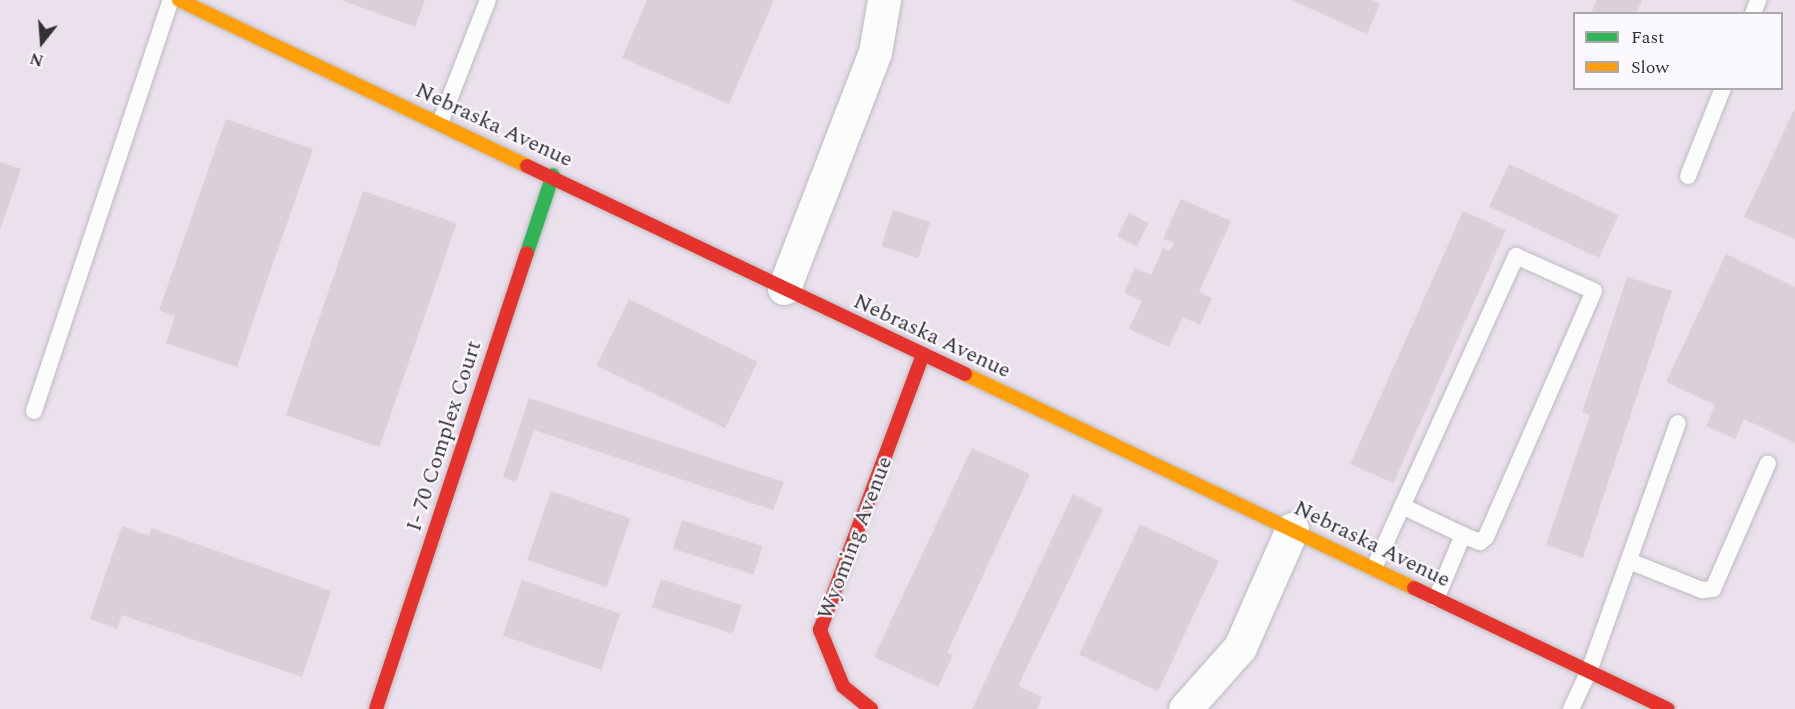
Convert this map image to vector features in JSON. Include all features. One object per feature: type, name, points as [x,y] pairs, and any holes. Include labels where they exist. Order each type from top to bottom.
[{"type":"street","name":"Nebraska Avenue","points":[[179,0],[553,175],[923,355],[1668,709]]},
{"type":"street","points":[[784,288],[875,52],[884,0]]},
{"type":"street","name":"I- 70 Complex Court","points":[[375,709],[553,175]]},
{"type":"street","name":"Wyoming Avenue","points":[[871,709],[843,686],[820,630],[923,355]]},
{"type":"street","points":[[1185,709],[1240,647],[1292,529]]},
{"type":"lane","points":[[34,411],[171,0]]},
{"type":"lane","points":[[440,123],[488,0]]},
{"type":"lane","points":[[1688,176],[1722,90]]},
{"type":"lane","points":[[1374,568],[1402,506],[1516,256],[1594,291],[1486,537],[1480,542],[1402,506]]},
{"type":"lane","points":[[1572,709],[1589,671],[1678,423]]},
{"type":"lane","points":[[1629,561],[1702,590],[1713,589],[1768,463]]},
{"type":"lane","points":[[1436,598],[1463,535]]},
{"type":"shaded area","points":[[0,0],[1795,0],[1795,709],[0,709]]},
{"type":"building","points":[[341,0],[425,0],[415,27]]},
{"type":"building","points":[[647,0],[774,0],[729,104],[622,58]]},
{"type":"building","points":[[1291,0],[1370,0],[1380,4],[1367,34]]},
{"type":"building","points":[[1597,0],[1642,0],[1637,12],[1592,12]]},
{"type":"building","points":[[1795,108],[1795,239],[1744,217]]},
{"type":"building","points":[[226,119],[313,149],[237,367],[166,343],[175,316],[159,310]]},
{"type":"building","points":[[0,162],[21,169],[0,230]]},
{"type":"building","points":[[1509,164],[1619,215],[1599,258],[1489,207]]},
{"type":"building","points":[[363,191],[457,223],[379,447],[286,415]]},
{"type":"building","points":[[1181,199],[1231,221],[1199,292],[1212,298],[1200,325],[1183,317],[1169,347],[1129,329],[1142,301],[1124,293],[1135,268],[1151,275],[1163,248],[1170,251],[1174,243],[1163,239]]},
{"type":"building","points":[[893,210],[930,222],[918,258],[881,246]]},
{"type":"building","points":[[1463,211],[1506,230],[1393,483],[1350,464]]},
{"type":"building","points":[[1129,213],[1149,223],[1137,246],[1117,236]]},
{"type":"building","points":[[1726,254],[1795,287],[1795,443],[1744,419],[1735,439],[1706,426],[1715,405],[1666,382]]},
{"type":"building","points":[[1627,277],[1672,291],[1583,558],[1546,545],[1590,415],[1582,412]]},
{"type":"building","points":[[629,299],[758,362],[725,428],[597,366]]},
{"type":"building","points":[[529,398],[784,482],[773,510],[534,430],[516,482],[503,477]]},
{"type":"building","points":[[972,448],[1030,474],[947,653],[953,655],[938,687],[874,657]]},
{"type":"building","points":[[551,491],[630,518],[607,587],[527,560]]},
{"type":"building","points":[[1073,494],[1103,509],[1018,686],[1042,697],[1037,709],[972,709]]},
{"type":"building","points":[[682,520],[763,546],[754,575],[673,549]]},
{"type":"building","points":[[1140,524],[1219,561],[1158,691],[1079,655]]},
{"type":"building","points":[[122,526],[149,536],[151,528],[331,591],[302,677],[122,615],[117,629],[90,619]]},
{"type":"building","points":[[661,579],[742,605],[733,634],[652,608]]},
{"type":"building","points":[[522,580],[620,614],[601,670],[503,636]]},
{"type":"traffic: fast","points":[[527,253],[553,175]]},
{"type":"traffic: slow","points":[[179,0],[527,166]]},
{"type":"traffic: slow","points":[[965,374],[1414,588]]},
{"type":"traffic: jam","points":[[527,166],[965,374]]},
{"type":"traffic: jam","points":[[376,709],[527,253]]},
{"type":"traffic: jam","points":[[871,709],[843,686],[820,630],[923,355]]},
{"type":"traffic: jam","points":[[1414,588],[1668,709]]}]
